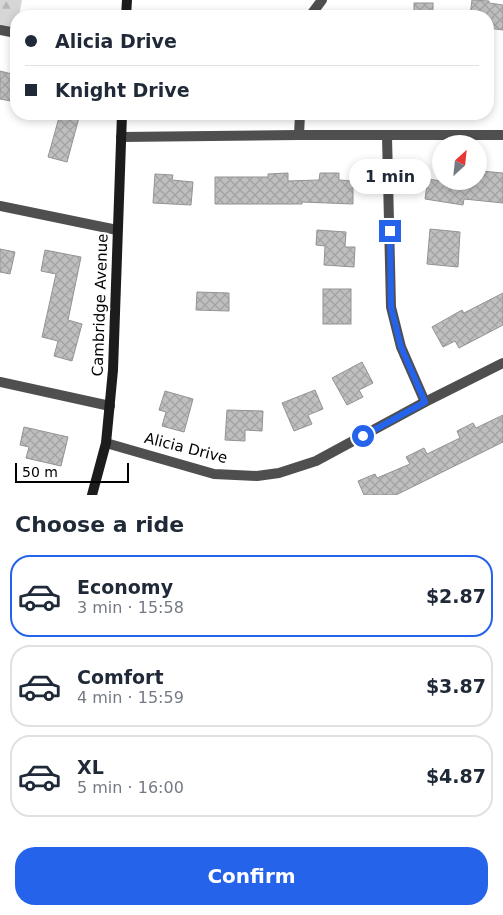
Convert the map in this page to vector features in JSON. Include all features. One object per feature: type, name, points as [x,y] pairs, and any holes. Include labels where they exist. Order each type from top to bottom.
[{"type":"street","name":"Cambridge Avenue","points":[[92,495],[106,443],[113,370],[122,120]]},
{"type":"street","points":[[299,135],[300,120]]},
{"type":"street","points":[[121,138],[299,135],[503,135]]},
{"type":"street","points":[[387,136],[391,307],[401,347],[425,402]]},
{"type":"street","points":[[0,206],[117,230]]},
{"type":"street","name":"Alicia Drive","points":[[106,443],[214,474],[264,475],[279,473],[316,460],[503,363]]},
{"type":"street","points":[[0,382],[110,406]]},
{"type":"green space","points":[[0,0],[22,0],[20,10],[10,10],[10,31],[0,30]]},
{"type":"building","points":[[472,0],[489,1],[489,3],[503,5],[503,30],[494,29],[494,10],[471,10]]},
{"type":"building","points":[[414,3],[433,3],[433,10],[414,10]]},
{"type":"building","points":[[0,71],[10,74],[10,101],[0,99]]},
{"type":"building","points":[[58,120],[78,120],[67,162],[48,157]]},
{"type":"building","points":[[488,172],[503,173],[503,203],[464,199],[463,205],[425,199],[428,179],[432,180],[432,190],[488,190]]},
{"type":"building","points":[[288,173],[288,181],[319,180],[320,173],[339,173],[339,180],[353,181],[353,204],[302,202],[302,204],[215,204],[215,177],[268,177],[268,174]]},
{"type":"building","points":[[155,174],[173,175],[172,180],[193,182],[191,205],[153,203]]},
{"type":"building","points":[[430,229],[460,232],[458,267],[427,264]]},
{"type":"building","points":[[317,230],[346,232],[345,247],[355,247],[354,267],[324,265],[325,246],[316,245]]},
{"type":"building","points":[[0,249],[15,252],[10,274],[0,272]]},
{"type":"building","points":[[45,250],[81,257],[68,320],[82,324],[72,361],[54,356],[58,341],[42,337],[56,274],[41,271]]},
{"type":"building","points":[[323,289],[351,289],[351,324],[323,324]]},
{"type":"building","points":[[197,292],[229,293],[229,311],[196,310]]},
{"type":"building","points":[[503,293],[503,325],[459,348],[455,341],[443,347],[432,327],[462,310],[464,313]]},
{"type":"building","points":[[362,362],[373,383],[359,390],[363,397],[347,405],[332,378]]},
{"type":"building","points":[[315,390],[323,409],[308,415],[312,424],[294,431],[282,403]]},
{"type":"building","points":[[165,391],[193,399],[184,432],[162,426],[166,412],[159,410]]},
{"type":"building","points":[[227,410],[263,411],[262,431],[245,430],[245,441],[225,440]]},
{"type":"building","points":[[503,415],[503,442],[396,495],[364,495],[358,481],[375,474],[377,478],[410,464],[406,457],[424,448],[427,454],[460,438],[457,431],[473,423],[476,428]]},
{"type":"building","points":[[24,427],[68,437],[61,466],[26,458],[29,447],[20,445]]},
{"type":"route","points":[[363,436],[425,402],[401,347],[391,307],[390,231]]}]
